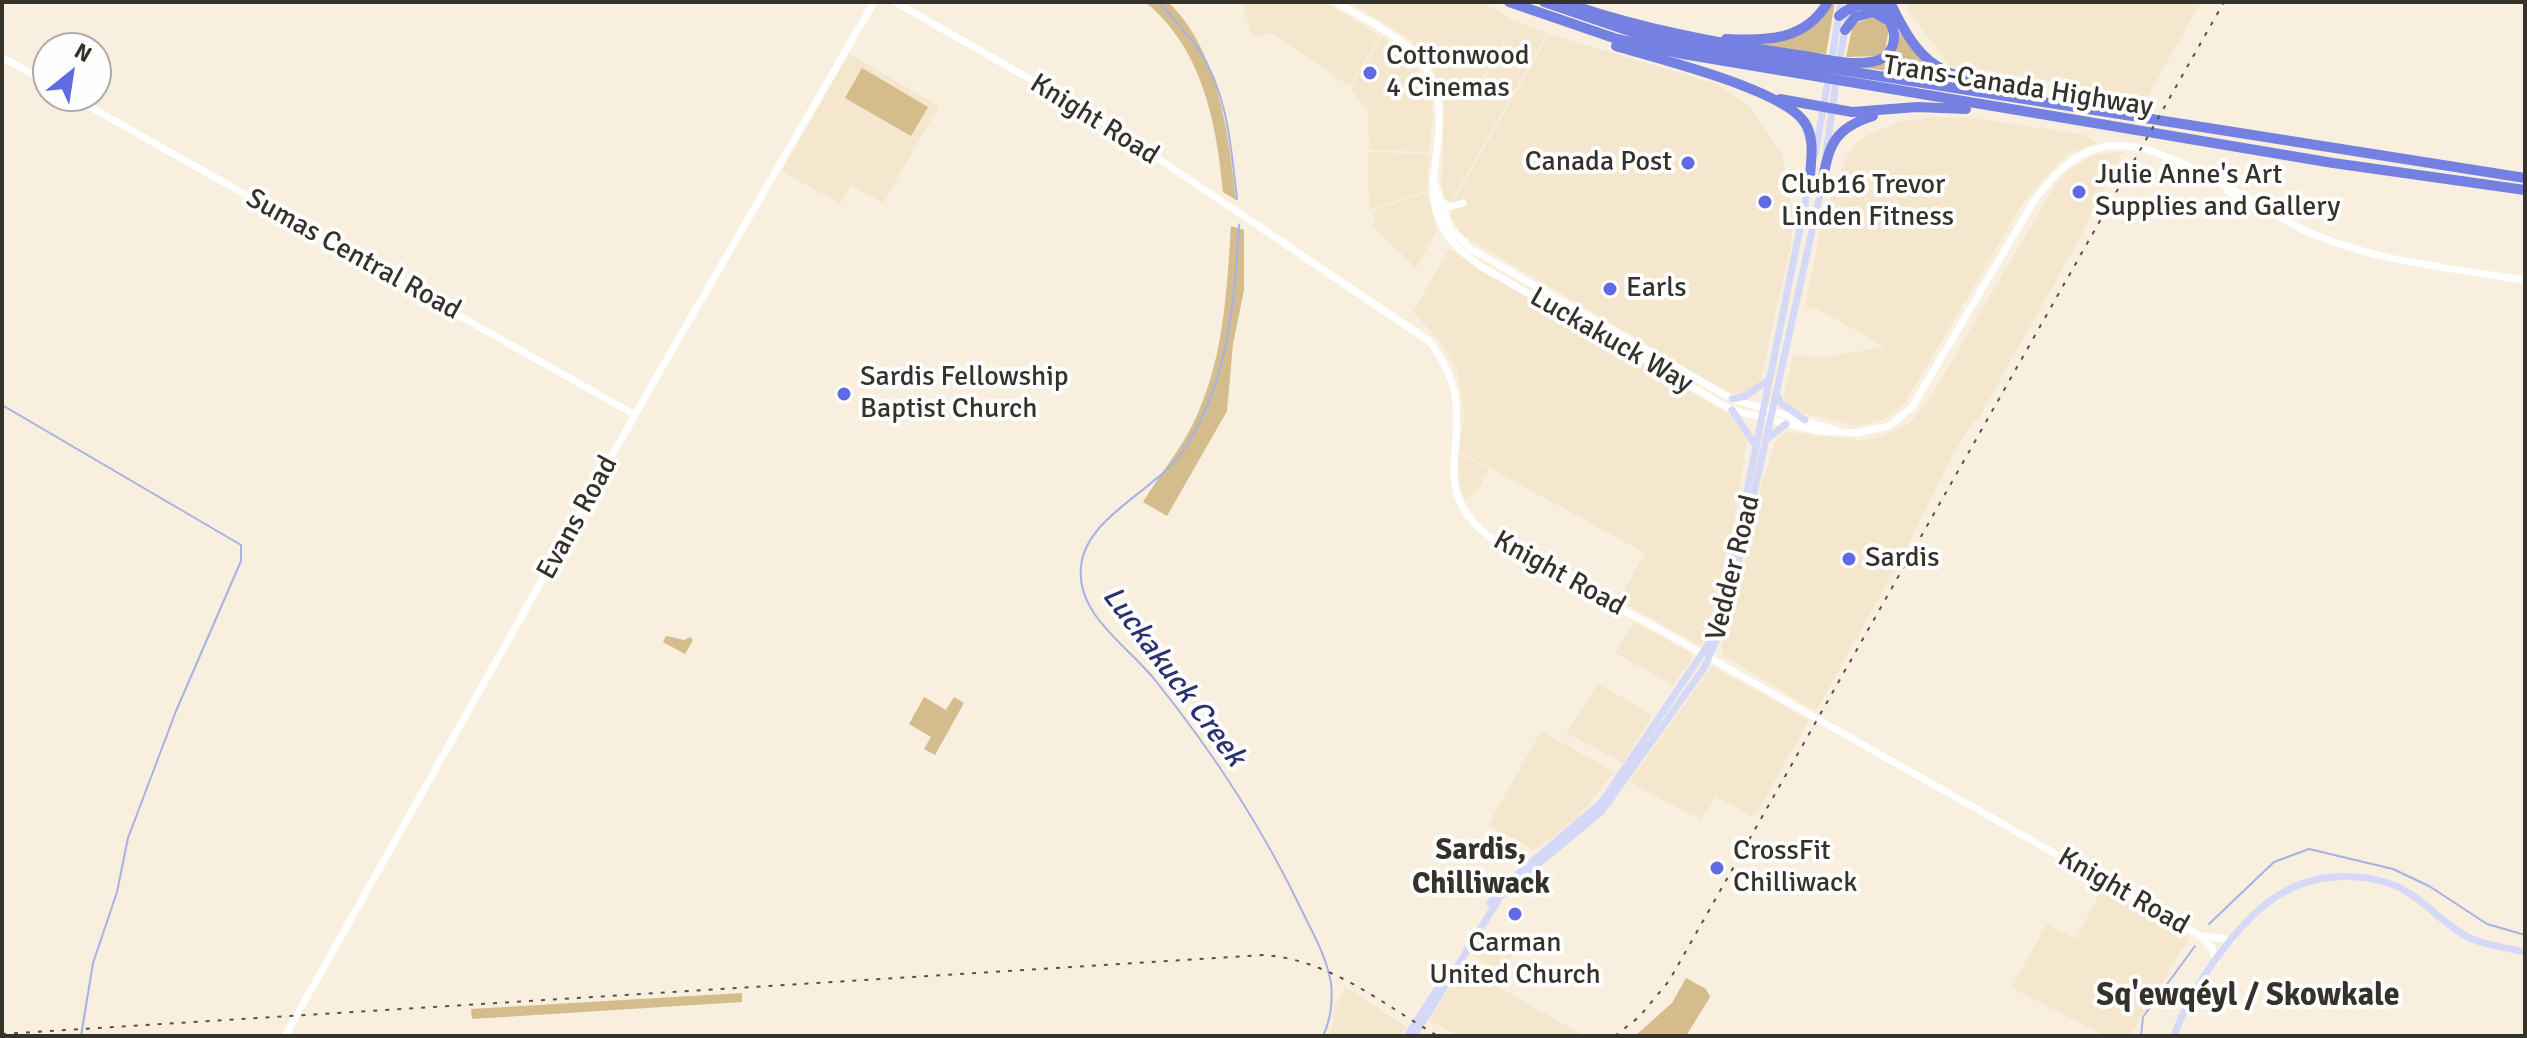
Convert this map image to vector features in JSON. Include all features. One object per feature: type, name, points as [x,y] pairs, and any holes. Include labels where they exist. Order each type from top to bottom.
[{"type":"highway","points":[[1503,2],[1589,37],[1755,92],[1828,108],[1861,112],[1957,108],[2070,120]]},
{"type":"highway","name":"Trans-Canada Highway","points":[[1509,2],[1570,25],[1656,49],[2070,120],[2525,190]]},
{"type":"highway","name":"Trans-Canada Highway","points":[[1544,2],[1641,35],[1688,45],[2525,178]]},
{"type":"highway","points":[[1562,2],[1692,37],[1858,63],[1886,56],[1894,43],[1892,26],[1879,14],[1860,14],[1845,30]]},
{"type":"highway","points":[[1692,37],[1758,40],[1786,37],[1808,26],[1828,2]]},
{"type":"highway","points":[[1890,2],[1918,52],[1945,72],[2014,90],[2144,116]]},
{"type":"highway","points":[[1839,16],[1847,4],[1876,4],[1898,20]]},
{"type":"highway","points":[[1755,92],[1793,110],[1806,125],[1812,143],[1810,177]]},
{"type":"highway","points":[[1820,192],[1830,148],[1840,132],[1860,120],[1892,110]]},
{"type":"main road","name":"Vedder Road","points":[[1837,52],[1845,30],[1847,4]]},
{"type":"main road","name":"Vedder Road","points":[[1414,1036],[1502,894],[1602,811],[1706,656],[1727,615],[1820,192],[1839,16]]},
{"type":"main road","name":"Vedder Road","points":[[1407,1036],[1499,891],[1602,802],[1706,656],[1720,610],[1810,177],[1828,108]]},
{"type":"main road","points":[[1732,399],[1756,392],[1768,379]]},
{"type":"main road","points":[[1776,394],[1782,404],[1805,420]]},
{"type":"main road","points":[[1732,410],[1754,443]]},
{"type":"main road","points":[[1765,441],[1786,424]]},
{"type":"main road","points":[[2174,1036],[2197,989],[2259,910],[2284,891],[2310,881],[2354,877],[2374,879],[2406,891],[2469,937],[2525,952]]},
{"type":"street","name":"Evans Road","points":[[285,1036],[635,415],[874,2]]},
{"type":"street","name":"Knight Road","points":[[895,2],[1095,116],[1411,327],[1441,357],[1454,388],[1456,414],[1452,464],[1456,490],[1470,520],[1493,540],[1706,656],[2199,935],[2212,948],[2216,961]]},
{"type":"street","name":"Luckakuck Way","points":[[1336,2],[1405,45],[1425,66],[1434,85],[1438,109],[1433,208],[1439,225],[1454,246],[1467,257],[1732,410],[1761,413]]},
{"type":"street","points":[[2,57],[32,74]]},
{"type":"street","name":"Sumas Central Road","points":[[99,112],[635,415]]},
{"type":"street","name":"Luckakuck Way","points":[[1771,416],[1786,424],[1842,432],[1874,432],[1902,418],[1912,407],[2034,201],[2070,162],[2093,150],[2124,144],[2152,149],[2193,169],[2240,199],[2346,248],[2402,261],[2525,280]]},
{"type":"street","name":"Luckakuck Way","points":[[1434,183],[1450,228],[1471,249],[1732,399],[1761,413],[1805,420],[1842,432]]},
{"type":"street","points":[[1439,200],[1449,207],[1463,203]]},
{"type":"street","name":"Knight Road","points":[[2199,935],[2233,940]]},
{"type":"shaded area","points":[[1145,2],[1168,2],[1199,43],[1210,68],[1225,121],[1236,200],[1223,192],[1211,114],[1193,64],[1164,20]]},
{"type":"shaded area","points":[[1241,2],[1325,2],[1380,36],[1349,86],[1271,33],[1254,38]]},
{"type":"shaded area","points":[[1349,2],[1482,2],[1515,21],[1475,91],[1476,96],[1516,21],[1547,33],[1451,202],[1445,199],[1442,186],[1444,102],[1468,96],[1444,100],[1428,58],[1405,36]]},
{"type":"shaded area","points":[[1831,2],[1835,2],[1826,54],[1745,46],[1785,40]]},
{"type":"shaded area","points":[[1908,2],[2201,2],[2147,97],[1950,65],[1908,11]]},
{"type":"shaded area","points":[[1872,17],[1882,20],[1889,29],[1885,50],[1877,56],[1846,57],[1853,24]]},
{"type":"shaded area","points":[[1896,28],[1910,46],[1969,83],[1853,66],[1881,62]]},
{"type":"shaded area","points":[[1549,34],[1717,84],[1749,106],[1783,156],[1792,210],[1792,240],[1759,387],[1743,395],[1725,391],[1461,234],[1451,216],[1454,201]]},
{"type":"shaded area","points":[[1382,37],[1405,53],[1429,87],[1433,115],[1429,152],[1369,150],[1368,112],[1350,88]]},
{"type":"shaded area","points":[[849,54],[939,106],[883,203],[851,185],[840,204],[782,171]]},
{"type":"shaded area","points":[[862,68],[928,107],[911,136],[845,98]]},
{"type":"shaded area","points":[[1932,117],[1973,118],[2085,135],[2097,143],[2067,154],[2024,201],[1905,403],[1884,419],[1857,426],[1794,411],[1784,398],[1793,356],[1826,357],[1885,347],[1814,307],[1804,312],[1822,222],[1844,162],[1855,144],[1868,135],[1898,122]]},
{"type":"shaded area","points":[[1368,152],[1429,154],[1427,191],[1369,210]]},
{"type":"shaded area","points":[[2122,152],[2082,234],[1977,421],[1974,420],[1952,456],[1903,554],[1816,711],[1724,656],[1721,647],[1732,615],[1764,476],[1776,440],[1788,432],[1856,440],[1874,439],[1909,424],[1932,395],[2054,187],[2069,170],[2093,155]]},
{"type":"shaded area","points":[[1427,193],[1437,230],[1416,268],[1373,226],[1375,210]]},
{"type":"shaded area","points":[[1231,226],[1244,230],[1244,290],[1233,344],[1227,411],[1167,516],[1143,502],[1186,436],[1207,391],[1223,321]]},
{"type":"shaded area","points":[[1449,249],[1728,414],[1747,435],[1732,537],[1704,642],[1698,645],[1619,600],[1645,553],[1459,451],[1464,416],[1458,374],[1442,344],[1413,312]]},
{"type":"shaded area","points":[[1458,453],[1489,469],[1478,490],[1465,499],[1459,484]]},
{"type":"shaded area","points":[[1634,622],[1689,652],[1692,659],[1673,685],[1615,653]]},
{"type":"shaded area","points":[[666,636],[684,640],[690,637],[693,640],[685,654],[663,642]]},
{"type":"shaded area","points":[[1712,666],[1809,720],[1754,818],[1716,796],[1701,820],[1629,782]]},
{"type":"shaded area","points":[[1598,684],[1653,715],[1623,763],[1566,733]]},
{"type":"shaded area","points":[[924,697],[946,710],[954,697],[964,703],[935,755],[924,749],[931,737],[909,724]]},
{"type":"shaded area","points":[[1541,731],[1614,772],[1580,815],[1534,851],[1488,825]]},
{"type":"shaded area","points":[[2102,889],[2189,938],[2130,1036],[2106,1036],[2011,988],[2047,924],[2076,939]]},
{"type":"shaded area","points":[[1484,932],[1515,951],[1503,975],[1470,954]]},
{"type":"shaded area","points":[[1462,966],[1584,1036],[1461,1036],[1429,1021]]},
{"type":"shaded area","points":[[1686,978],[1706,989],[1710,997],[1686,1036],[1635,1036],[1672,1003]]},
{"type":"shaded area","points":[[1345,987],[1406,1027],[1400,1036],[1331,1036],[1334,1009]]},
{"type":"shaded area","points":[[742,993],[742,1002],[472,1019],[471,1009]]},
{"type":"waterway","name":"Luckakuck Creek","points":[[1159,2],[1190,38],[1209,67],[1227,122],[1237,199]]},
{"type":"waterway","name":"Luckakuck Creek","points":[[1239,225],[1231,313],[1210,399],[1183,451],[1171,465],[1095,533],[1085,549],[1081,567],[1082,584],[1095,615],[1155,680],[1197,735],[1237,793],[1289,884],[1329,974],[1331,1004],[1323,1036]]},
{"type":"waterway","points":[[2,405],[241,545],[241,561],[176,711],[128,838],[117,892],[93,963],[81,1036]]},
{"type":"waterway","points":[[2209,924],[2274,862],[2309,849],[2393,869],[2429,886],[2487,924],[2525,935]]},
{"type":"waterway","points":[[2141,1036],[2143,1017],[2195,946]]},
{"type":"railway","points":[[1615,1036],[1639,1017],[1669,981],[2224,2]]},
{"type":"railway","points":[[2,1034],[1263,955],[1287,958],[1333,974],[1438,1036]]},
{"type":"place","name":"Cottonwood 4 Cinemas","points":[[1370,73]]},
{"type":"place","name":"Canada Post","points":[[1688,163]]},
{"type":"place","name":"Julie Anne's Art Supplies and Gallery","points":[[2079,192]]},
{"type":"place","name":"Club16 Trevor Linden Fitness","points":[[1765,202]]},
{"type":"place","name":"Earls","points":[[1610,289]]},
{"type":"place","name":"Sardis Fellowship Baptist Church","points":[[844,394]]},
{"type":"place","name":"Sardis","points":[[1849,559]]},
{"type":"place","name":"CrossFit Chilliwack","points":[[1717,868]]},
{"type":"place","name":"Carman United Church","points":[[1515,914]]},
{"type":"district","name":"Sardis, Chilliwack","points":[[1481,868]]},
{"type":"district","name":"Sq'ewqéyl / Skowkale","points":[[2248,997]]}]
